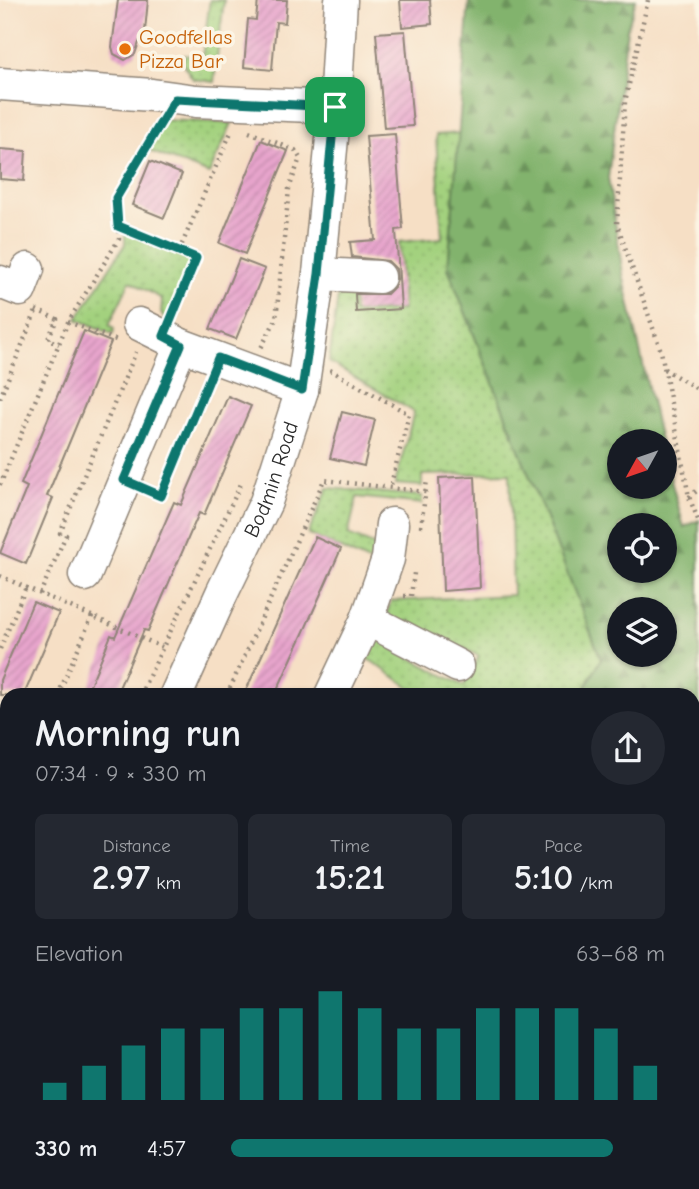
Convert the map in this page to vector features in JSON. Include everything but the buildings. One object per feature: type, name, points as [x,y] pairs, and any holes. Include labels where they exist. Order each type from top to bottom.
[{"type":"street","name":"Bodmin Road","points":[[179,688],[266,502],[302,390],[319,274],[335,107],[341,0]]},
{"type":"street","points":[[0,84],[152,95],[239,115],[335,107]]},
{"type":"street","points":[[319,274],[379,277]]},
{"type":"street","points":[[85,575],[124,480],[150,336],[302,390]]},
{"type":"street","points":[[334,688],[367,619],[388,559],[392,524]]},
{"type":"street","points":[[367,619],[458,666]]},
{"type":"path","points":[[648,0],[625,102],[617,224],[661,351],[689,497],[699,522]]},
{"type":"path","points":[[0,485],[68,322],[119,239],[116,198],[175,99]]},
{"type":"path","points":[[179,251],[239,115],[295,150],[300,158],[289,189],[276,319],[250,370]]},
{"type":"path","points":[[40,594],[66,535],[60,533],[137,350],[150,336],[196,258],[118,226]]},
{"type":"path","points":[[0,398],[21,288],[57,318],[48,339],[59,344]]},
{"type":"path","points":[[307,357],[409,414],[390,488]]},
{"type":"path","points":[[124,480],[161,496],[218,358]]},
{"type":"path","points":[[663,369],[699,390]]},
{"type":"path","points":[[230,688],[324,480],[426,492]]},
{"type":"path","points":[[689,497],[699,489]]},
{"type":"path","points":[[0,576],[162,647]]},
{"type":"path","points":[[0,649],[26,587]]},
{"type":"path","points":[[61,688],[92,616]]},
{"type":"green space","points":[[210,0],[224,0],[214,82],[193,79],[182,62],[184,55],[202,57]]},
{"type":"green space","points":[[469,0],[636,0],[627,29],[608,178],[623,274],[657,429],[607,429],[607,499],[676,499],[684,527],[699,520],[699,688],[586,688],[601,659],[448,268]]},
{"type":"green space","points":[[164,120],[232,123],[209,174],[147,150]]},
{"type":"green space","points":[[459,133],[448,268],[601,659],[586,688],[411,688],[367,658],[379,635],[395,650],[464,686],[479,656],[407,621],[404,626],[386,617],[391,601],[513,595],[510,473],[422,475],[422,486],[395,484],[414,412],[329,362],[339,289],[353,288],[354,313],[403,310],[399,242],[442,238],[436,135]]},
{"type":"green space","points":[[125,232],[193,261],[167,323],[161,313],[162,299],[130,281],[109,325],[114,328],[113,334],[77,319],[125,244]]},
{"type":"green space","points":[[328,488],[422,496],[422,504],[357,497],[348,535],[376,546],[371,563],[308,534]]},
{"type":"place","name":"Goodfellas Pizza Bar","points":[[125,49]]},
{"type":"route","points":[[175,99],[335,107],[319,274],[302,390],[218,358],[161,496],[124,480],[181,345],[164,336],[196,258],[118,226],[116,198],[175,99]]}]
